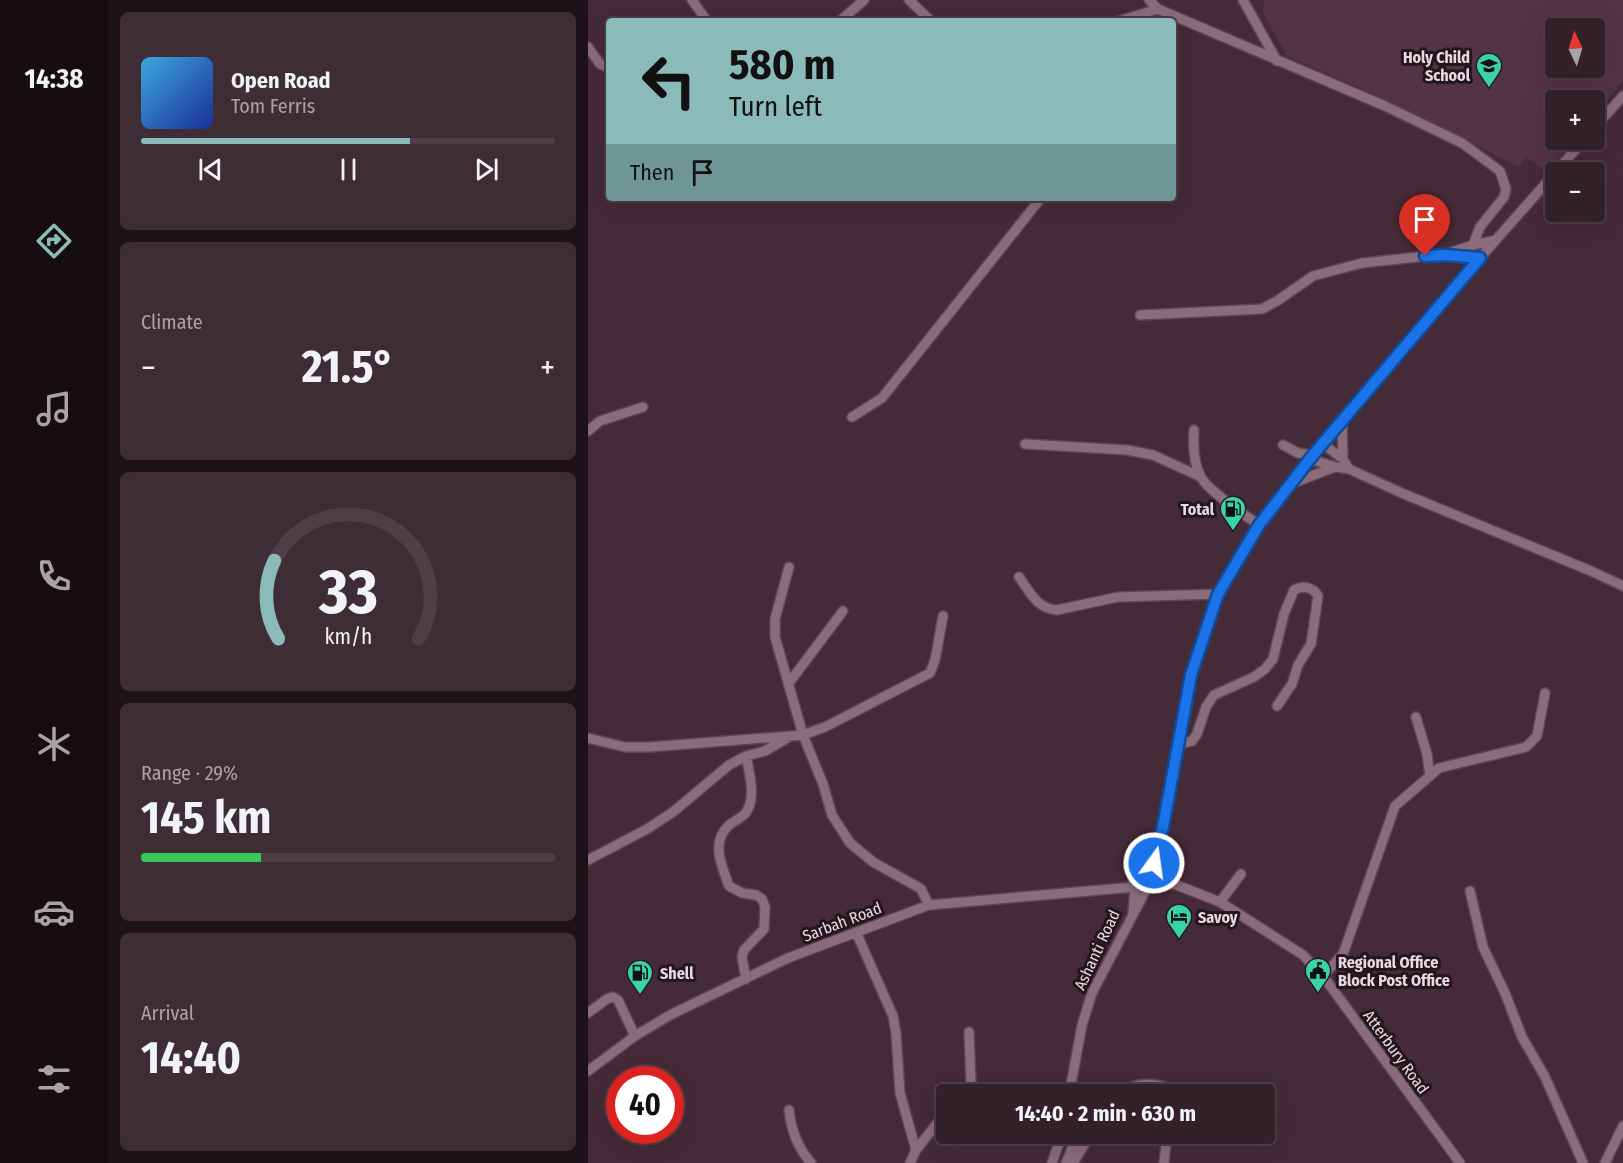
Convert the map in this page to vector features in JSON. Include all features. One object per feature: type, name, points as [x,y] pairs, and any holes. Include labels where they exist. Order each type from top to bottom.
[{"type":"street","points":[[692,0],[705,18]]},
{"type":"street","points":[[843,18],[864,0]]},
{"type":"street","points":[[909,0],[928,18]]},
{"type":"street","points":[[1149,0],[1158,9],[1385,106],[1462,143],[1500,171],[1506,189],[1504,197],[1480,227],[1473,245]]},
{"type":"street","points":[[1243,0],[1277,61]]},
{"type":"street","points":[[1129,18],[1158,9]]},
{"type":"street","points":[[588,47],[600,64],[606,67]]},
{"type":"street","points":[[1605,116],[1623,96]]},
{"type":"street","name":"Ashanti Road","points":[[1071,1084],[1082,1025],[1092,993],[1133,914],[1142,882],[1163,827],[1191,675],[1218,594],[1259,525],[1311,457],[1575,150]]},
{"type":"street","points":[[852,417],[882,398],[1039,201]]},
{"type":"street","points":[[1446,255],[1473,245],[1496,240]]},
{"type":"street","points":[[1140,315],[1262,309],[1313,276],[1362,263],[1446,255],[1480,258]]},
{"type":"street","points":[[588,431],[600,421],[643,407]]},
{"type":"street","points":[[1342,422],[1343,459]]},
{"type":"street","points":[[1194,430],[1193,448],[1201,477]]},
{"type":"street","points":[[1025,444],[1126,450],[1154,455],[1201,477],[1215,492],[1259,525]]},
{"type":"street","points":[[1323,444],[1343,459],[1349,469]]},
{"type":"street","points":[[1283,445],[1336,467],[1349,469],[1623,586]]},
{"type":"street","points":[[1293,483],[1336,467]]},
{"type":"street","points":[[789,567],[775,619],[776,637],[803,735],[823,784],[832,815],[850,843],[873,862],[916,885],[921,889],[929,905]]},
{"type":"street","points":[[1019,577],[1040,605],[1047,610],[1057,610],[1118,597],[1218,594]]},
{"type":"street","points":[[1179,744],[1192,741],[1197,734],[1206,707],[1214,695],[1254,677],[1265,669],[1273,658],[1284,614],[1294,590],[1306,587],[1316,591],[1318,596],[1311,645],[1298,665],[1292,684],[1277,706]]},
{"type":"street","points":[[789,683],[843,611]]},
{"type":"street","points":[[588,738],[625,747],[650,747],[803,735],[825,727],[930,674],[935,660],[943,616]]},
{"type":"street","points":[[1323,976],[1343,954],[1395,806],[1439,768],[1526,747],[1537,736],[1545,693]]},
{"type":"street","points":[[1416,717],[1427,754],[1430,776]]},
{"type":"street","points":[[588,860],[647,829],[673,812],[729,765],[746,756],[765,751],[791,736]]},
{"type":"street","points":[[746,756],[750,781],[750,801],[747,812],[728,826],[720,837],[718,852],[729,886],[756,895],[762,899],[765,908],[764,929],[744,950],[742,957],[746,978]]},
{"type":"street","points":[[1220,902],[1241,874]]},
{"type":"street","name":"Sarbah Road","points":[[588,1071],[634,1036],[670,1015],[746,978],[788,958],[929,905],[1107,891],[1142,882]]},
{"type":"street","name":"Atterbury Road","points":[[1142,882],[1174,884],[1220,902],[1304,955],[1323,976],[1460,1163]]},
{"type":"street","points":[[1470,891],[1483,947],[1505,993],[1522,1037],[1545,1077],[1583,1163]]},
{"type":"street","points":[[856,932],[893,1016],[900,1093],[916,1150]]},
{"type":"street","points":[[588,1013],[607,999],[618,1000],[634,1036]]},
{"type":"street","points":[[969,1032],[970,1084]]},
{"type":"street","points":[[789,1110],[797,1141],[803,1154],[811,1163]]},
{"type":"street","points":[[910,1163],[916,1150],[936,1125]]},
{"type":"street","points":[[1605,1163],[1623,1126]]},
{"type":"street","points":[[1052,1163],[1059,1144]]},
{"type":"street","points":[[1066,1163],[1074,1144]]},
{"type":"street","points":[[1073,1163],[1085,1144]]},
{"type":"street","points":[[1164,1163],[1166,1144]]},
{"type":"shaded area","name":"Holy Child School","points":[[1264,0],[1623,0],[1623,81],[1605,103],[1605,90],[1545,90],[1545,150],[1565,150],[1555,162],[1545,162],[1545,170],[1526,158],[1519,167],[1380,97],[1287,56],[1263,13]]},
{"type":"place","name":"Holy Child School","points":[[1489,89]]},
{"type":"place","name":"Total","points":[[1233,532]]},
{"type":"place","name":"Savoy","points":[[1179,940]]},
{"type":"place","name":"Regional Office Block Post Office","points":[[1318,994]]},
{"type":"place","name":"Shell","points":[[640,996]]},
{"type":"route","points":[[1154,863],[1163,827],[1191,675],[1218,594],[1259,525],[1313,455],[1480,258],[1425,256]]}]
